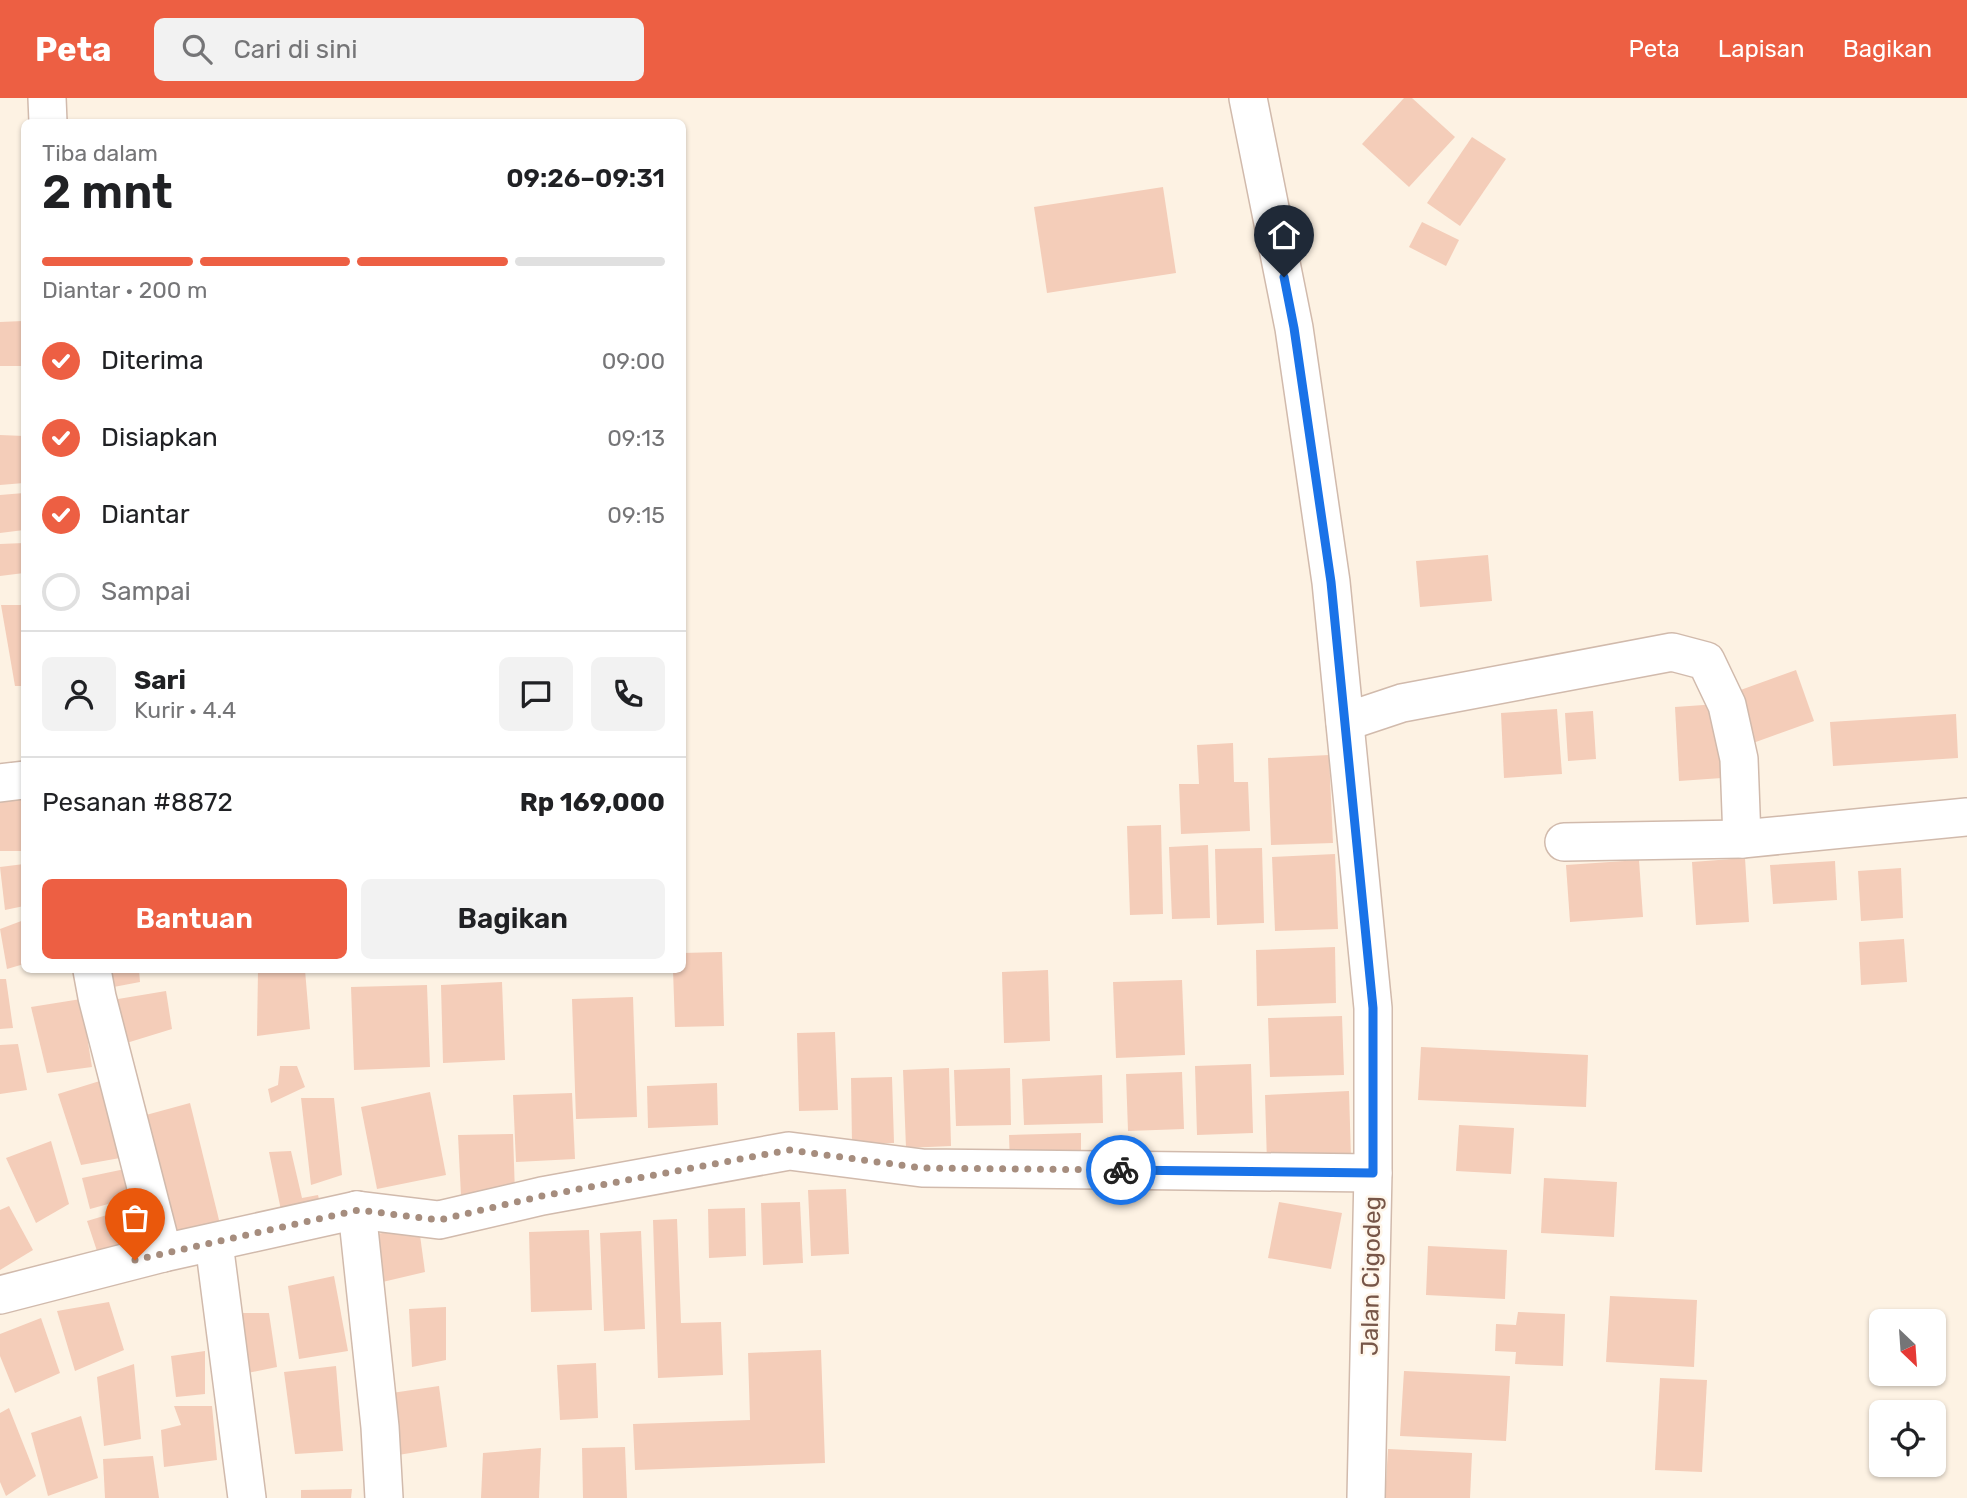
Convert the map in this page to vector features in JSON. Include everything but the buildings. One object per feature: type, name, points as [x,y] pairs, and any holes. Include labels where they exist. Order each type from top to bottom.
[{"type":"street","points":[[47,98],[48,119]]},
{"type":"street","name":"Jalan Cigodeg","points":[[1248,98],[1296,342],[1331,582],[1373,1008],[1373,1173],[1366,1498]]},
{"type":"street","points":[[1345,722],[1402,703],[1672,652],[1706,661],[1727,705],[1739,759],[1742,839]]},
{"type":"street","points":[[0,783],[21,780]]},
{"type":"street","points":[[1564,842],[1742,839],[1967,817]]},
{"type":"street","points":[[93,973],[106,1036],[163,1254]]},
{"type":"street","points":[[0,1295],[163,1254],[358,1210],[439,1220],[542,1196],[789,1150],[922,1168],[1373,1173]]},
{"type":"street","points":[[358,1210],[379,1415],[384,1498]]},
{"type":"street","points":[[214,1243],[247,1498]]},
{"type":"way so far","points":[[135,1260],[358,1210],[439,1220],[542,1196],[789,1150],[922,1168],[1121,1170]]},
{"type":"route","points":[[1121,1170],[1373,1173],[1373,1008],[1331,582],[1294,328],[1284,277]]}]
